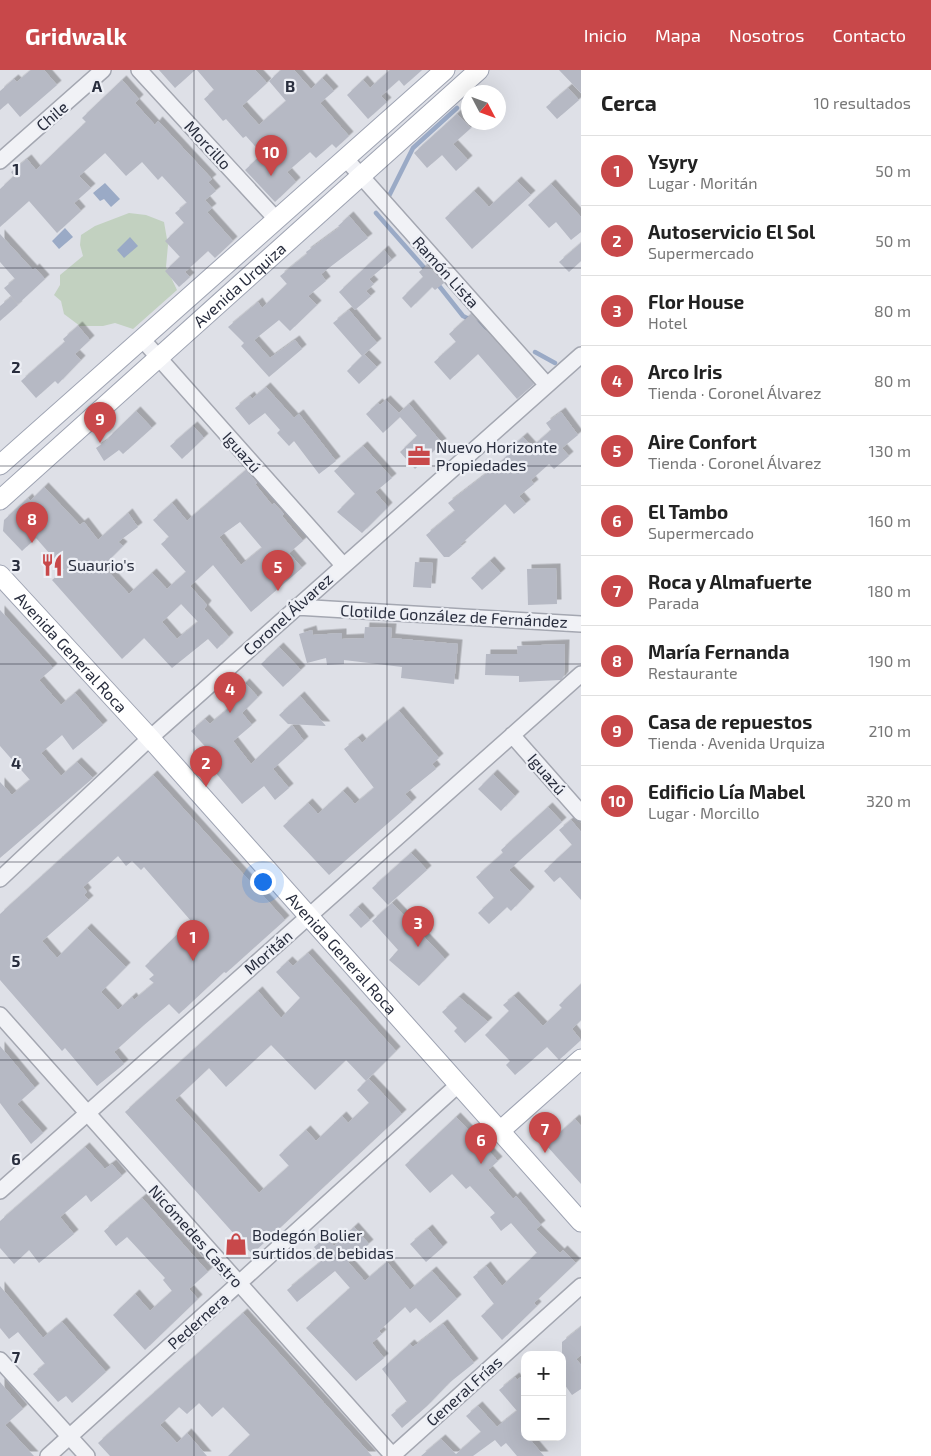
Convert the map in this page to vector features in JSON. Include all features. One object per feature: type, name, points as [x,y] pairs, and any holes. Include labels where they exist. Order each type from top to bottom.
[{"type":"main road","name":"Avenida Urquiza","points":[[0,500],[479,70]]},
{"type":"main road","name":"Avenida Urquiza","points":[[0,465],[277,220],[438,72]]},
{"type":"main road","name":"Avenida General Roca","points":[[0,575],[150,738],[581,1222]]},
{"type":"main road","points":[[500,1131],[581,1060]]},
{"type":"street","name":"Chile","points":[[0,161],[103,70]]},
{"type":"street","name":"Morcillo","points":[[138,70],[277,220]]},
{"type":"street","name":"Ramón Lista","points":[[345,158],[547,385]]},
{"type":"street","name":"Iguazú","points":[[142,339],[343,565]]},
{"type":"street","name":"Coronel Álvarez","points":[[0,879],[150,738],[581,355]]},
{"type":"street","name":"Clotilde González de Fernández","points":[[296,607],[581,624]]},
{"type":"street","name":"Moritán","points":[[0,1191],[581,674]]},
{"type":"street","name":"Iguazú","points":[[512,735],[581,813]]},
{"type":"street","name":"Nicómedes Castro","points":[[0,1015],[392,1456]]},
{"type":"street","name":"Pedernera","points":[[48,1456],[459,1084]]},
{"type":"street","name":"General Frías","points":[[392,1456],[581,1286]]},
{"type":"street","points":[[0,1360],[87,1456]]},
{"type":"green space","points":[[129,213],[146,215],[164,222],[168,245],[166,267],[177,290],[133,329],[115,323],[103,326],[80,326],[64,314],[61,301],[54,295],[60,285],[60,275],[83,256],[80,245],[81,235],[95,226]]},
{"type":"water","points":[[105,183],[120,199],[111,207],[104,199],[100,201],[93,193]]},
{"type":"water","points":[[65,228],[73,237],[59,249],[52,241]]},
{"type":"water","points":[[130,237],[138,246],[124,258],[117,250]]},
{"type":"building","points":[[31,70],[44,70],[57,85],[20,117],[8,103],[0,110],[0,91],[14,79],[17,82]]},
{"type":"building","points":[[159,70],[195,70],[175,88]]},
{"type":"building","points":[[197,70],[255,70],[267,83],[242,106],[259,125],[286,101],[269,81],[281,70],[294,70],[311,89],[322,78],[334,91],[320,103],[349,136],[336,148],[332,144],[316,158],[310,152],[287,172],[296,182],[275,202],[245,170],[262,154],[246,136],[243,138],[226,119],[223,121],[204,99],[214,90]]},
{"type":"building","points":[[390,70],[422,70],[404,86],[399,80],[381,96],[387,102],[368,119],[347,95],[363,80],[370,88]]},
{"type":"building","points":[[559,70],[581,70],[581,93]]},
{"type":"building","points":[[122,80],[139,99],[135,103],[155,125],[158,121],[212,179],[208,182],[216,191],[205,200],[212,208],[207,212],[233,241],[215,258],[208,251],[185,272],[190,277],[179,287],[165,271],[180,257],[165,241],[184,223],[175,213],[187,203],[162,176],[158,180],[142,162],[126,176],[105,153],[79,176],[91,188],[74,203],[81,211],[57,233],[29,201],[0,227],[0,189],[14,176],[11,172],[27,159],[36,170],[86,122],[82,118]]},
{"type":"building","points":[[568,88],[579,100],[557,119],[546,107]]},
{"type":"building","points":[[457,114],[461,118],[461,130],[469,130],[453,144],[468,160],[456,171],[442,155],[427,168],[414,153]]},
{"type":"building","points":[[517,181],[531,195],[472,249],[445,218],[474,191],[489,207]]},
{"type":"building","points":[[551,184],[581,217],[581,232],[571,240],[556,222],[549,228],[528,205]]},
{"type":"building","points":[[349,216],[368,238],[321,274],[326,281],[308,296],[317,305],[290,331],[279,320],[254,340],[270,358],[295,340],[302,349],[269,377],[241,346],[244,343],[228,327],[258,302],[262,308],[287,284],[280,276],[307,254],[306,252],[340,227],[338,226]]},
{"type":"building","points":[[0,234],[33,270],[35,268],[45,279],[18,304],[4,288],[15,279],[0,262]]},
{"type":"building","points":[[581,243],[581,261],[569,272],[559,262]]},
{"type":"building","points":[[384,250],[392,260],[369,279],[374,284],[366,291],[371,296],[355,310],[339,292]]},
{"type":"building","points":[[427,265],[444,283],[435,290],[432,287],[411,308],[402,298],[423,277],[419,272]]},
{"type":"building","points":[[11,297],[18,305],[0,321],[0,306]]},
{"type":"building","points":[[349,310],[377,343],[362,356],[333,323]]},
{"type":"building","points":[[471,314],[534,384],[517,399],[478,354],[450,380],[434,362],[456,342],[449,334]]},
{"type":"building","points":[[78,326],[90,340],[75,354],[81,360],[58,384],[55,381],[36,398],[21,381],[65,342],[63,339]]},
{"type":"building","points":[[364,354],[377,367],[359,384],[347,371]]},
{"type":"building","points":[[266,387],[294,418],[299,414],[336,461],[319,474],[294,441],[289,446],[277,433],[280,430],[265,413],[249,425],[235,408],[250,396],[252,399]]},
{"type":"building","points":[[386,400],[399,413],[409,404],[442,443],[415,469],[400,452],[417,436],[400,417],[383,433],[366,414],[378,403],[380,405]]},
{"type":"building","points":[[136,411],[152,428],[123,454],[119,450],[104,461],[96,448],[109,439]]},
{"type":"building","points":[[561,412],[578,435],[562,448],[569,456],[554,469],[549,464],[531,480],[534,484],[519,496],[526,504],[514,514],[505,504],[460,545],[462,546],[449,557],[444,557],[426,535],[455,511],[448,503],[495,467],[509,454],[507,451],[523,437],[532,447],[551,430],[546,423]]},
{"type":"building","points":[[193,426],[204,438],[182,459],[170,446]]},
{"type":"building","points":[[363,446],[392,478],[375,492],[388,507],[362,533],[337,512],[355,494],[334,471]]},
{"type":"building","points":[[246,470],[272,505],[274,503],[284,514],[282,516],[303,541],[289,553],[302,568],[251,612],[213,565],[190,586],[207,605],[204,609],[229,637],[217,649],[208,639],[172,668],[144,638],[122,659],[52,580],[64,570],[36,538],[22,551],[3,531],[4,520],[28,498],[30,501],[44,487],[80,525],[84,522],[98,540],[128,513],[138,527],[118,542],[123,546],[103,566],[129,594],[152,573],[167,589],[186,572],[161,544],[169,537],[153,520],[172,503],[187,521]],"holes":[[[240,522],[262,548],[241,565],[219,537]],[[181,604],[198,622],[177,639],[162,622]]]},
{"type":"building","points":[[490,561],[501,573],[482,590],[471,578]]},
{"type":"building","points":[[415,562],[433,563],[431,588],[413,587]]},
{"type":"building","points":[[556,568],[557,604],[528,605],[527,569]]},
{"type":"building","points":[[0,610],[53,668],[39,680],[61,705],[75,693],[103,725],[73,750],[62,735],[41,753],[61,776],[77,762],[93,778],[0,858],[0,782],[12,795],[30,780],[0,746]]},
{"type":"building","points":[[365,627],[392,628],[391,638],[458,644],[454,684],[401,678],[402,667],[344,660],[344,664],[327,665],[326,658],[307,663],[299,634],[312,630],[313,635],[342,633],[342,639],[364,638]]},
{"type":"building","points":[[565,644],[564,676],[561,680],[519,682],[519,676],[485,675],[486,654],[518,654],[517,646]]},
{"type":"building","points":[[279,647],[301,670],[283,687],[261,664]]},
{"type":"building","points":[[245,683],[258,697],[242,713],[252,725],[233,741],[251,764],[292,725],[304,741],[273,769],[289,788],[275,800],[264,786],[242,804],[215,772],[219,768],[208,756],[211,753],[191,731],[205,719],[210,724],[236,702],[231,697]]},
{"type":"building","points":[[300,696],[326,726],[288,724],[279,715]]},
{"type":"building","points":[[399,711],[439,758],[432,764],[436,769],[405,794],[412,802],[329,875],[283,826],[308,803],[318,814],[343,791],[355,804],[374,788],[344,749],[358,738],[362,743]]},
{"type":"building","points":[[493,774],[515,796],[501,811],[478,789]]},
{"type":"building","points":[[153,775],[285,920],[226,973],[224,972],[179,1014],[169,1004],[144,1025],[114,1052],[124,1064],[97,1086],[65,1048],[62,1051],[0,980],[0,914]],"holes":[[[118,856],[126,866],[132,861],[141,870],[144,867],[191,921],[145,966],[154,975],[149,979],[154,983],[134,1000],[132,997],[118,1010],[101,992],[126,967],[87,928],[57,958],[42,941],[89,900],[84,895],[87,892],[83,887]]]},
{"type":"building","points":[[548,807],[562,822],[509,870],[530,891],[511,911],[507,907],[489,924],[478,913],[494,898],[476,877],[503,853],[501,850]]},
{"type":"building","points":[[571,820],[581,832],[581,900],[560,877],[554,882],[544,871],[572,845],[559,830]]},
{"type":"building","points":[[411,853],[427,870],[388,905],[372,888]]},
{"type":"building","points":[[392,903],[445,959],[419,986],[389,960],[398,950],[372,921]]},
{"type":"building","points":[[358,907],[370,920],[361,928],[349,915]]},
{"type":"building","points":[[308,953],[396,1051],[366,1081],[369,1079],[402,1114],[252,1254],[125,1112],[258,991],[281,1018],[300,998],[276,972],[288,961],[293,966]],"holes":[[[271,1045],[315,1090],[346,1060],[366,1081],[357,1090],[369,1103],[348,1123],[342,1116],[316,1141],[306,1130],[279,1155],[289,1166],[259,1193],[175,1100],[209,1068],[226,1087]]]},
{"type":"building","points":[[581,984],[581,1020],[572,1029],[581,1040],[559,1060],[547,1047],[515,1075],[506,1065],[510,1061],[485,1035],[509,1011],[503,1005],[514,996],[543,1026],[562,1008],[559,1005]]},
{"type":"building","points":[[459,997],[488,1022],[465,1043],[454,1031],[457,1028],[442,1012]]},
{"type":"building","points":[[0,1046],[35,1088],[17,1104],[43,1133],[31,1144],[0,1103]]},
{"type":"building","points":[[456,1117],[498,1161],[488,1170],[513,1199],[516,1196],[541,1225],[536,1229],[560,1253],[563,1250],[576,1263],[534,1303],[537,1306],[502,1340],[481,1316],[494,1304],[473,1277],[486,1266],[502,1286],[537,1253],[511,1223],[501,1231],[490,1217],[495,1213],[470,1186],[466,1189],[452,1174],[430,1193],[405,1165]]},
{"type":"building","points":[[575,1119],[581,1126],[581,1184],[546,1145]]},
{"type":"building","points":[[85,1147],[105,1169],[112,1164],[122,1176],[91,1202],[86,1195],[60,1217],[74,1234],[39,1263],[29,1250],[14,1264],[0,1248],[0,1221]]},
{"type":"building","points":[[142,1198],[208,1272],[189,1289],[198,1299],[145,1350],[113,1315],[135,1294],[150,1311],[172,1291],[163,1280],[165,1278],[127,1237],[116,1246],[104,1231]]},
{"type":"building","points":[[354,1227],[369,1244],[348,1262],[365,1281],[387,1262],[410,1290],[432,1271],[457,1299],[430,1323],[416,1308],[410,1313],[405,1307],[379,1331],[382,1334],[372,1343],[384,1358],[356,1381],[306,1328],[350,1288],[335,1271],[297,1302],[287,1290],[324,1259],[314,1247],[326,1237],[334,1246]]},
{"type":"building","points":[[428,1229],[443,1247],[426,1262],[410,1244]]},
{"type":"building","points":[[0,1286],[43,1338],[62,1322],[106,1372],[72,1403],[66,1396],[58,1402],[33,1374],[45,1364],[18,1332],[9,1339],[0,1328]]},
{"type":"building","points":[[243,1313],[372,1456],[228,1456],[250,1435],[223,1407],[212,1417],[199,1403],[187,1414],[179,1407],[160,1425],[177,1443],[187,1433],[207,1456],[110,1456],[98,1443]]},
{"type":"building","points":[[443,1324],[474,1363],[449,1383],[402,1428],[391,1415],[407,1402],[382,1369],[410,1344],[413,1347]]},
{"type":"building","points":[[581,1327],[581,1355],[576,1359],[581,1365],[581,1389],[572,1395],[566,1387],[566,1351],[562,1351],[562,1342]]},
{"type":"building","points":[[515,1377],[517,1380],[521,1377],[521,1441],[531,1441],[544,1456],[517,1456],[506,1443],[501,1447],[495,1440],[473,1456],[421,1456],[441,1439],[456,1454],[481,1432],[466,1416],[478,1406],[497,1427],[517,1411],[499,1390]]},
{"type":"building","points":[[0,1382],[23,1409],[5,1425],[34,1456],[0,1456]]},
{"type":"waterway","points":[[389,196],[413,148],[457,108]]},
{"type":"waterway","points":[[376,213],[428,272]]},
{"type":"waterway","points":[[436,282],[463,316],[489,329]]},
{"type":"waterway","points":[[535,352],[555,363]]},
{"type":"place","name":"Edificio Lía Mabel","points":[[271,176]]},
{"type":"place","name":"Casa de repuestos","points":[[100,443]]},
{"type":"place","name":"Nuevo Horizonte Propiedades","points":[[419,456]]},
{"type":"place","name":"María Fernanda","points":[[32,543]]},
{"type":"place","name":"Suaurio's","points":[[52,565]]},
{"type":"place","name":"Aire Confort","points":[[278,591]]},
{"type":"place","name":"Arco Iris","points":[[230,713]]},
{"type":"place","name":"Autoservicio El Sol","points":[[206,787]]},
{"type":"place","name":"Flor House","points":[[418,947]]},
{"type":"place","name":"Ysyry","points":[[193,961]]},
{"type":"place","name":"Roca y Almafuerte","points":[[545,1153]]},
{"type":"place","name":"El Tambo","points":[[481,1164]]},
{"type":"place","name":"Bodegón Bolier surtidos de bebidas","points":[[236,1244]]}]
